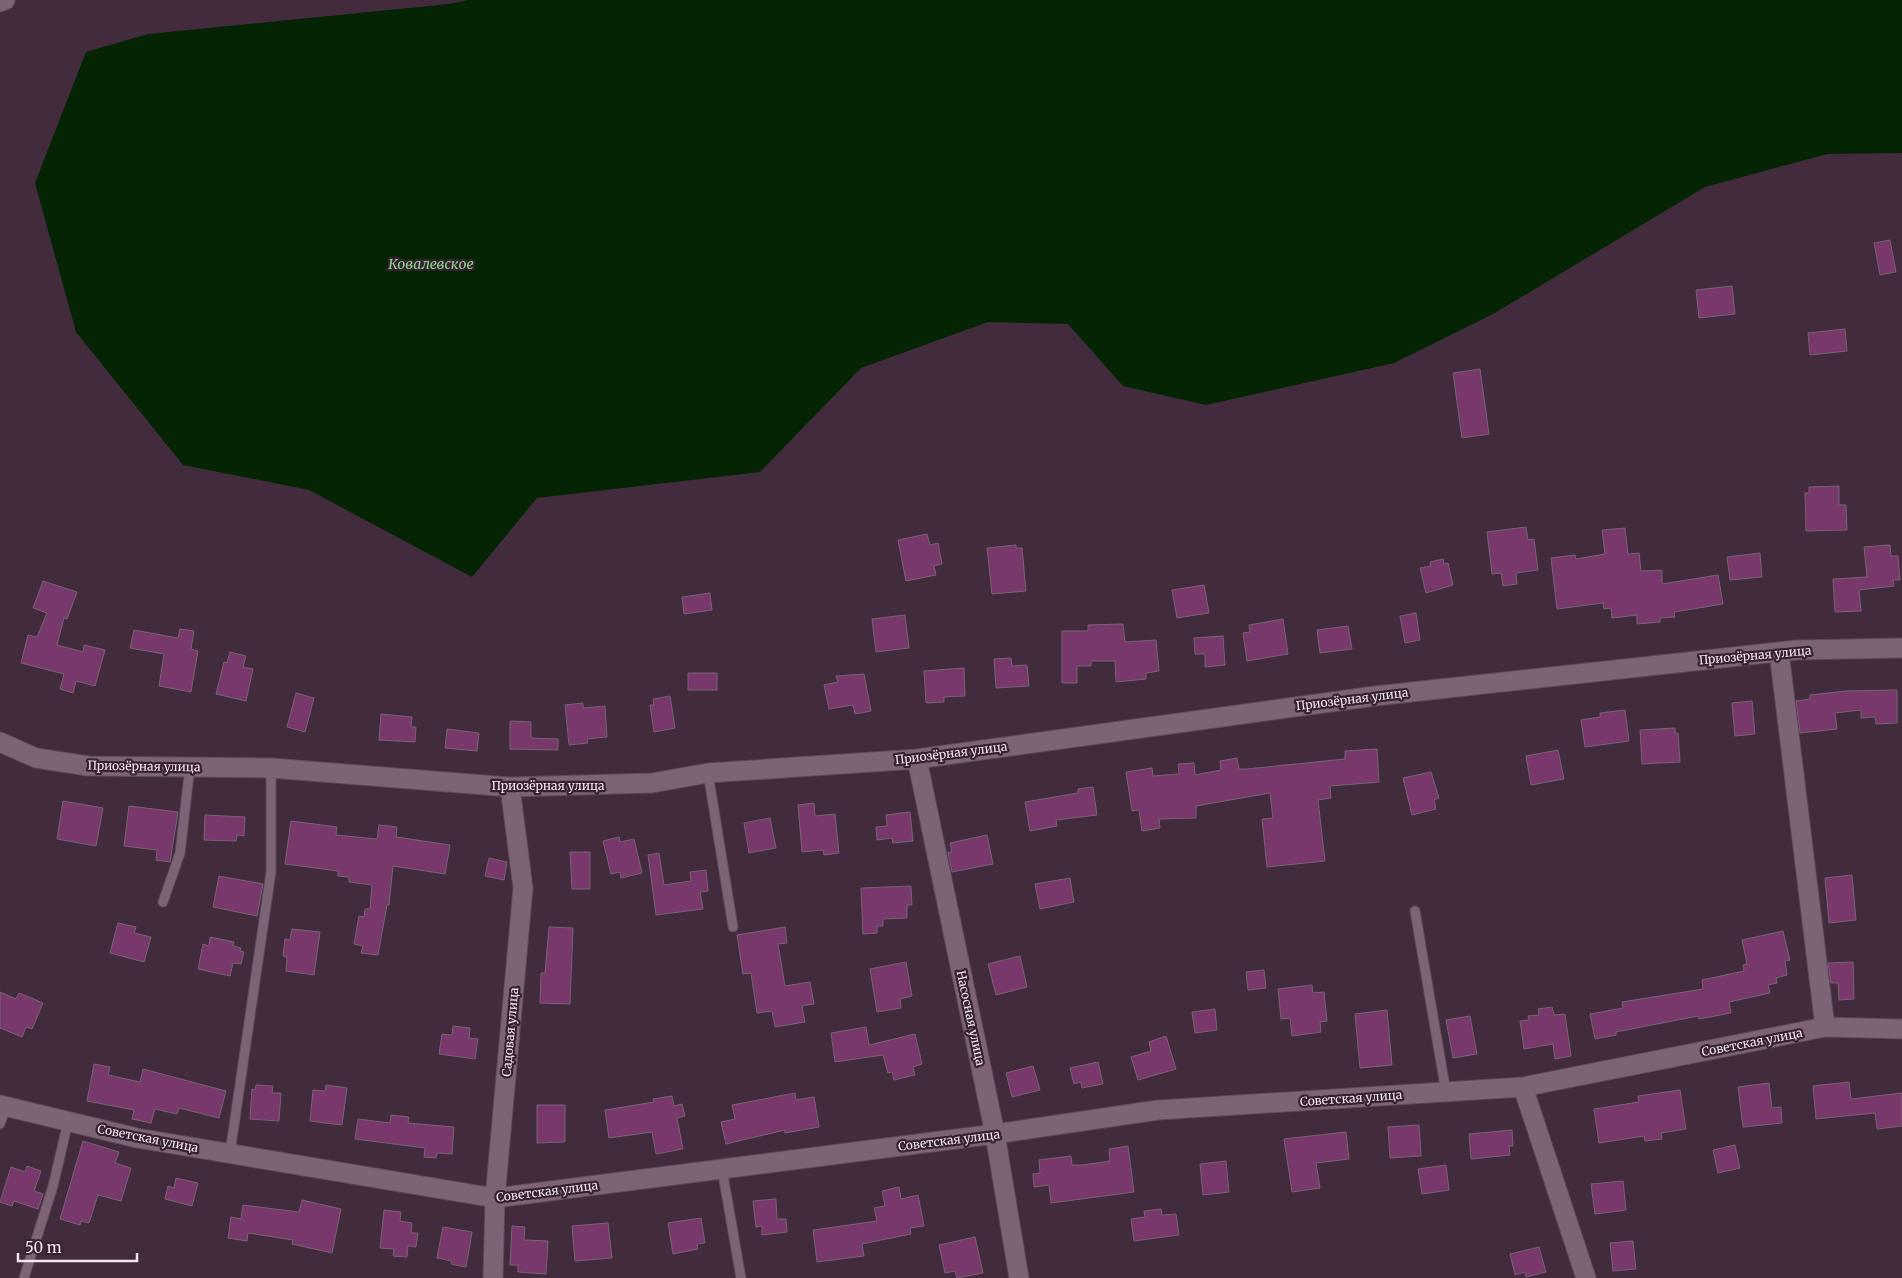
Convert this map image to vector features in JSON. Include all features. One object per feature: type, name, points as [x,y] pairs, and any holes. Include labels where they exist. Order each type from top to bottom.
[{"type":"street","points":[[0,2],[6,0]]},
{"type":"street","name":"Приозёрная улица","points":[[0,742],[36,758],[88,766],[271,768],[510,787],[652,783],[708,773],[917,758],[1375,696],[1796,650],[1902,648]]},
{"type":"street","points":[[1779,652],[1825,1027]]},
{"type":"street","name":"Насосная улица","points":[[917,758],[995,1134],[1019,1278]]},
{"type":"street","name":"Садовая улица","points":[[494,1278],[495,1198],[523,888],[510,787]]},
{"type":"street","name":"Советская улица","points":[[2,1112],[68,1122],[137,1138],[495,1198],[995,1134],[1158,1110],[1522,1088],[1825,1027],[1902,1029]]},
{"type":"street","points":[[1522,1088],[1586,1278]]},
{"type":"lane","points":[[163,902],[180,853],[190,767]]},
{"type":"lane","points":[[230,1153],[271,872],[271,768]]},
{"type":"lane","points":[[708,773],[733,927]]},
{"type":"lane","points":[[1415,911],[1446,1092]]},
{"type":"lane","points":[[24,1278],[53,1186],[68,1122]]},
{"type":"lane","points":[[722,1169],[741,1278]]},
{"type":"water","name":"Ковалевское","points":[[468,0],[1902,0],[1902,153],[1827,154],[1705,187],[1493,314],[1394,363],[1206,405],[1123,386],[1068,324],[988,322],[861,368],[760,472],[537,498],[472,577],[309,490],[183,465],[76,332],[35,183],[86,52],[148,34],[449,4]]},
{"type":"building","points":[[1890,240],[1896,272],[1880,275],[1874,243]]},
{"type":"building","points":[[1732,286],[1735,314],[1699,318],[1696,290]]},
{"type":"building","points":[[1845,329],[1847,351],[1810,355],[1808,333]]},
{"type":"building","points":[[1480,369],[1489,434],[1462,438],[1453,373]]},
{"type":"building","points":[[1839,486],[1839,505],[1846,505],[1847,530],[1806,531],[1805,493],[1809,493],[1809,487]]},
{"type":"building","points":[[1526,527],[1528,540],[1534,539],[1538,570],[1516,573],[1517,584],[1503,586],[1501,573],[1492,574],[1487,532]]},
{"type":"building","points":[[1625,528],[1628,554],[1639,553],[1641,571],[1662,570],[1662,584],[1718,575],[1723,604],[1674,612],[1675,617],[1660,618],[1660,622],[1637,624],[1637,615],[1612,618],[1611,608],[1604,609],[1603,603],[1557,609],[1551,558],[1575,555],[1576,559],[1605,554],[1602,530]]},
{"type":"building","points":[[927,534],[930,545],[938,543],[942,564],[934,566],[936,575],[906,581],[898,540]]},
{"type":"building","points":[[1016,545],[1016,548],[1022,548],[1026,591],[992,594],[987,548]]},
{"type":"building","points":[[1890,545],[1891,556],[1898,556],[1900,580],[1893,580],[1894,586],[1859,590],[1861,611],[1835,612],[1833,579],[1867,577],[1864,547]]},
{"type":"building","points":[[1760,553],[1762,577],[1730,580],[1727,557]]},
{"type":"building","points":[[1443,559],[1444,564],[1448,563],[1453,585],[1426,593],[1420,568],[1431,566],[1430,562]]},
{"type":"building","points":[[43,581],[77,592],[67,619],[64,618],[57,645],[83,652],[84,645],[105,650],[95,686],[76,681],[73,693],[60,689],[64,674],[21,663],[28,635],[37,637],[47,613],[33,608]]},
{"type":"building","points":[[1204,585],[1209,613],[1177,618],[1172,590]]},
{"type":"building","points":[[710,593],[712,610],[684,614],[682,597]]},
{"type":"building","points":[[1416,613],[1420,640],[1405,643],[1400,616]]},
{"type":"building","points":[[905,615],[909,648],[876,652],[872,619]]},
{"type":"building","points":[[1283,619],[1288,654],[1247,661],[1243,633],[1250,632],[1249,625]]},
{"type":"building","points":[[1123,624],[1125,642],[1156,640],[1159,671],[1146,673],[1146,679],[1116,682],[1115,661],[1091,661],[1091,666],[1077,666],[1077,683],[1062,683],[1062,631],[1088,631],[1088,625]]},
{"type":"building","points":[[1348,626],[1352,649],[1320,653],[1317,630]]},
{"type":"building","points":[[180,629],[194,631],[191,649],[198,651],[191,692],[159,686],[164,654],[130,648],[134,630],[178,638]]},
{"type":"building","points":[[1223,636],[1225,665],[1205,667],[1205,654],[1195,654],[1194,638]]},
{"type":"building","points":[[230,652],[246,656],[243,667],[253,669],[246,701],[216,694],[224,662],[227,663]]},
{"type":"building","points":[[1011,658],[1012,666],[1027,665],[1029,686],[996,688],[994,659]]},
{"type":"building","points":[[964,668],[965,696],[944,697],[944,702],[926,703],[924,671]]},
{"type":"building","points":[[688,673],[717,673],[717,690],[688,690]]},
{"type":"building","points":[[864,674],[871,711],[855,714],[853,705],[829,709],[824,685],[838,682],[836,676]]},
{"type":"building","points":[[1897,690],[1897,723],[1876,724],[1875,717],[1861,718],[1861,710],[1835,713],[1837,729],[1800,733],[1796,701],[1810,699],[1810,695],[1846,691]]},
{"type":"building","points":[[296,693],[314,698],[305,732],[287,727]]},
{"type":"building","points":[[670,696],[675,728],[654,732],[650,705],[654,705],[653,699]]},
{"type":"building","points":[[1752,701],[1755,734],[1735,736],[1732,703]]},
{"type":"building","points":[[583,703],[583,708],[605,706],[607,737],[587,739],[588,743],[569,745],[565,705]]},
{"type":"building","points":[[1625,710],[1629,741],[1585,747],[1581,720],[1600,717],[1600,713]]},
{"type":"building","points":[[381,714],[412,717],[411,727],[416,727],[415,742],[379,740]]},
{"type":"building","points":[[510,721],[531,722],[531,738],[558,739],[558,750],[510,749]]},
{"type":"building","points":[[1675,728],[1675,733],[1678,733],[1680,762],[1642,764],[1640,730]]},
{"type":"building","points":[[447,729],[479,733],[477,751],[445,748]]},
{"type":"building","points":[[1377,749],[1379,782],[1330,786],[1331,798],[1318,800],[1325,861],[1267,867],[1262,819],[1273,818],[1270,793],[1196,806],[1196,818],[1159,819],[1160,828],[1142,831],[1139,810],[1132,811],[1126,772],[1152,768],[1153,776],[1179,774],[1178,764],[1194,763],[1195,775],[1221,770],[1220,761],[1237,758],[1239,769],[1247,769],[1345,759],[1345,751]]},
{"type":"building","points":[[1558,750],[1564,779],[1531,785],[1526,756]]},
{"type":"building","points":[[1431,772],[1439,798],[1434,800],[1436,809],[1412,815],[1403,778]]},
{"type":"building","points":[[1093,787],[1097,815],[1056,820],[1057,826],[1030,831],[1025,802],[1078,793],[1078,789]]},
{"type":"building","points":[[63,801],[103,808],[96,846],[57,839]]},
{"type":"building","points":[[814,803],[815,816],[835,814],[839,853],[824,855],[823,850],[802,852],[798,805]]},
{"type":"building","points":[[129,806],[178,812],[170,862],[156,860],[157,850],[124,846]]},
{"type":"building","points":[[910,812],[913,841],[893,843],[892,838],[877,840],[876,827],[887,826],[886,815]]},
{"type":"building","points":[[205,815],[245,817],[244,836],[237,835],[236,841],[204,840]]},
{"type":"building","points":[[770,818],[776,848],[749,853],[744,823]]},
{"type":"building","points":[[291,821],[337,827],[336,835],[377,839],[379,825],[397,827],[396,837],[450,845],[445,874],[393,866],[389,905],[387,905],[378,955],[361,953],[363,946],[354,944],[359,916],[364,917],[365,909],[370,909],[372,885],[349,882],[349,877],[338,876],[338,871],[285,864]]},
{"type":"building","points":[[987,835],[993,864],[952,872],[948,852],[952,852],[950,843]]},
{"type":"building","points":[[619,837],[620,842],[634,839],[642,873],[621,878],[620,872],[611,874],[603,841]]},
{"type":"building","points":[[570,852],[590,852],[590,889],[572,889]]},
{"type":"building","points":[[659,853],[664,885],[691,881],[690,872],[706,870],[708,891],[700,892],[703,909],[656,915],[648,855]]},
{"type":"building","points":[[489,858],[507,862],[504,880],[485,876]]},
{"type":"building","points":[[1852,875],[1856,920],[1829,923],[1825,878]]},
{"type":"building","points":[[219,876],[263,884],[257,916],[213,907]]},
{"type":"building","points":[[1070,878],[1074,902],[1040,909],[1035,884]]},
{"type":"building","points":[[911,886],[912,905],[907,905],[907,918],[883,919],[883,926],[877,926],[877,933],[863,934],[861,888]]},
{"type":"building","points":[[118,923],[136,927],[134,933],[151,937],[144,962],[110,953]]},
{"type":"building","points":[[549,927],[573,928],[570,1004],[540,1003],[541,973],[545,973]]},
{"type":"building","points":[[785,927],[787,943],[778,944],[785,986],[810,982],[814,1004],[802,1006],[805,1022],[775,1027],[772,1011],[757,1013],[751,973],[743,974],[737,935]]},
{"type":"building","points":[[292,929],[320,932],[314,975],[286,971],[287,957],[283,956],[285,939],[290,940]]},
{"type":"building","points":[[1783,931],[1790,960],[1785,961],[1787,975],[1776,978],[1777,983],[1768,985],[1770,993],[1729,1002],[1731,1013],[1699,1019],[1698,1016],[1616,1032],[1616,1035],[1595,1039],[1590,1014],[1623,1008],[1622,1002],[1703,989],[1702,980],[1744,971],[1743,965],[1747,964],[1742,940]]},
{"type":"building","points":[[210,937],[234,942],[233,946],[241,948],[240,951],[244,952],[241,964],[233,963],[230,976],[198,969],[203,944],[209,946]]},
{"type":"building","points":[[1020,956],[1027,987],[996,995],[988,964]]},
{"type":"building","points":[[906,962],[912,996],[900,999],[901,1008],[877,1012],[870,969]]},
{"type":"building","points":[[1853,962],[1854,999],[1839,1000],[1838,983],[1831,983],[1828,963]]},
{"type":"building","points":[[1264,970],[1266,988],[1248,990],[1246,972]]},
{"type":"building","points":[[1312,985],[1313,993],[1324,992],[1327,1021],[1320,1022],[1321,1032],[1292,1036],[1290,1018],[1281,1019],[1278,989]]},
{"type":"building","points":[[0,992],[16,999],[19,993],[43,1003],[32,1029],[26,1027],[22,1037],[0,1028]]},
{"type":"building","points":[[1552,1007],[1554,1015],[1565,1014],[1571,1056],[1555,1059],[1553,1044],[1524,1049],[1520,1021],[1529,1020],[1528,1016],[1539,1015],[1538,1009]]},
{"type":"building","points":[[1215,1009],[1217,1030],[1195,1033],[1192,1012]]},
{"type":"building","points":[[1387,1010],[1392,1065],[1360,1068],[1355,1014]]},
{"type":"building","points":[[1470,1016],[1477,1054],[1453,1058],[1446,1020]]},
{"type":"building","points":[[453,1026],[470,1028],[469,1038],[478,1039],[475,1059],[439,1054],[442,1034],[452,1035]]},
{"type":"building","points":[[866,1027],[869,1045],[915,1034],[922,1064],[913,1067],[915,1075],[894,1080],[892,1072],[888,1073],[883,1055],[835,1062],[831,1033]]},
{"type":"building","points":[[1166,1036],[1176,1069],[1138,1080],[1131,1057],[1151,1051],[1149,1042]]},
{"type":"building","points":[[1098,1062],[1103,1084],[1082,1088],[1081,1082],[1074,1084],[1070,1068]]},
{"type":"building","points":[[94,1064],[110,1067],[108,1075],[140,1082],[143,1069],[226,1091],[219,1118],[179,1108],[177,1114],[155,1109],[151,1123],[132,1119],[134,1110],[87,1101]]},
{"type":"building","points":[[1033,1066],[1040,1090],[1012,1097],[1006,1073]]},
{"type":"building","points":[[1849,1082],[1851,1099],[1902,1093],[1902,1126],[1877,1129],[1875,1113],[1816,1119],[1813,1086]]},
{"type":"building","points":[[1769,1083],[1772,1108],[1781,1107],[1782,1123],[1743,1127],[1738,1087]]},
{"type":"building","points":[[256,1085],[273,1086],[272,1093],[281,1093],[279,1121],[250,1119],[252,1089],[255,1090]]},
{"type":"building","points":[[326,1085],[347,1088],[342,1125],[310,1121],[313,1090],[325,1091]]},
{"type":"building","points":[[1680,1090],[1686,1129],[1661,1133],[1662,1139],[1645,1141],[1644,1136],[1599,1143],[1594,1109],[1639,1102],[1638,1096]]},
{"type":"building","points":[[795,1093],[796,1100],[814,1097],[819,1127],[785,1133],[785,1130],[726,1144],[721,1122],[735,1119],[732,1105]]},
{"type":"building","points":[[672,1096],[674,1106],[682,1104],[685,1116],[677,1118],[683,1149],[656,1154],[652,1132],[609,1138],[605,1110],[654,1102],[653,1099]]},
{"type":"building","points":[[537,1105],[565,1105],[565,1142],[537,1143]]},
{"type":"building","points":[[391,1115],[409,1117],[408,1123],[454,1127],[452,1154],[437,1153],[436,1158],[424,1157],[425,1148],[355,1139],[358,1119],[390,1123]]},
{"type":"building","points":[[1419,1125],[1421,1156],[1390,1158],[1388,1127]]},
{"type":"building","points":[[1512,1130],[1513,1146],[1509,1146],[1510,1155],[1471,1159],[1469,1134]]},
{"type":"building","points":[[1346,1132],[1349,1159],[1316,1163],[1320,1188],[1292,1192],[1284,1139]]},
{"type":"building","points":[[83,1141],[119,1152],[115,1163],[131,1168],[121,1201],[98,1195],[89,1223],[81,1221],[80,1225],[60,1219]]},
{"type":"building","points":[[1735,1145],[1740,1168],[1718,1173],[1713,1150]]},
{"type":"building","points":[[1128,1146],[1134,1192],[1051,1203],[1049,1185],[1034,1187],[1033,1174],[1040,1173],[1039,1160],[1071,1156],[1072,1165],[1110,1161],[1109,1149]]},
{"type":"building","points":[[1226,1161],[1229,1192],[1203,1195],[1200,1164]]},
{"type":"building","points":[[1446,1165],[1449,1190],[1422,1194],[1418,1169]]},
{"type":"building","points":[[27,1166],[41,1171],[34,1191],[43,1194],[38,1209],[14,1201],[12,1206],[0,1202],[11,1167],[25,1172]]},
{"type":"building","points":[[176,1178],[198,1183],[192,1206],[165,1199],[168,1186],[174,1188]]},
{"type":"building","points":[[1623,1181],[1626,1210],[1595,1214],[1591,1184]]},
{"type":"building","points":[[899,1187],[901,1199],[918,1195],[924,1226],[910,1228],[911,1234],[862,1244],[864,1256],[817,1262],[813,1230],[877,1221],[874,1208],[885,1206],[882,1191]]},
{"type":"building","points":[[776,1199],[777,1219],[786,1219],[787,1232],[762,1235],[762,1226],[756,1227],[753,1201]]},
{"type":"building","points":[[302,1200],[341,1209],[332,1253],[292,1244],[293,1240],[248,1233],[247,1241],[228,1238],[231,1217],[241,1219],[243,1205],[299,1212]]},
{"type":"building","points":[[1161,1209],[1162,1215],[1176,1214],[1179,1235],[1134,1241],[1131,1219],[1145,1217],[1144,1211]]},
{"type":"building","points":[[384,1210],[401,1212],[400,1221],[412,1223],[411,1233],[418,1233],[416,1247],[408,1246],[407,1257],[393,1256],[394,1249],[380,1248]]},
{"type":"building","points":[[701,1218],[705,1243],[697,1244],[698,1249],[673,1254],[668,1223]]},
{"type":"building","points":[[608,1223],[612,1258],[575,1261],[572,1226]]},
{"type":"building","points":[[512,1226],[525,1227],[524,1240],[548,1241],[546,1274],[518,1272],[518,1265],[510,1265]]},
{"type":"building","points":[[443,1227],[472,1232],[466,1267],[451,1264],[452,1261],[437,1258]]},
{"type":"building","points":[[975,1237],[983,1273],[957,1278],[955,1271],[945,1273],[939,1245]]},
{"type":"building","points":[[1633,1241],[1636,1269],[1613,1271],[1610,1243]]},
{"type":"building","points":[[1539,1247],[1546,1272],[1526,1277],[1525,1272],[1515,1275],[1510,1254]]}]
